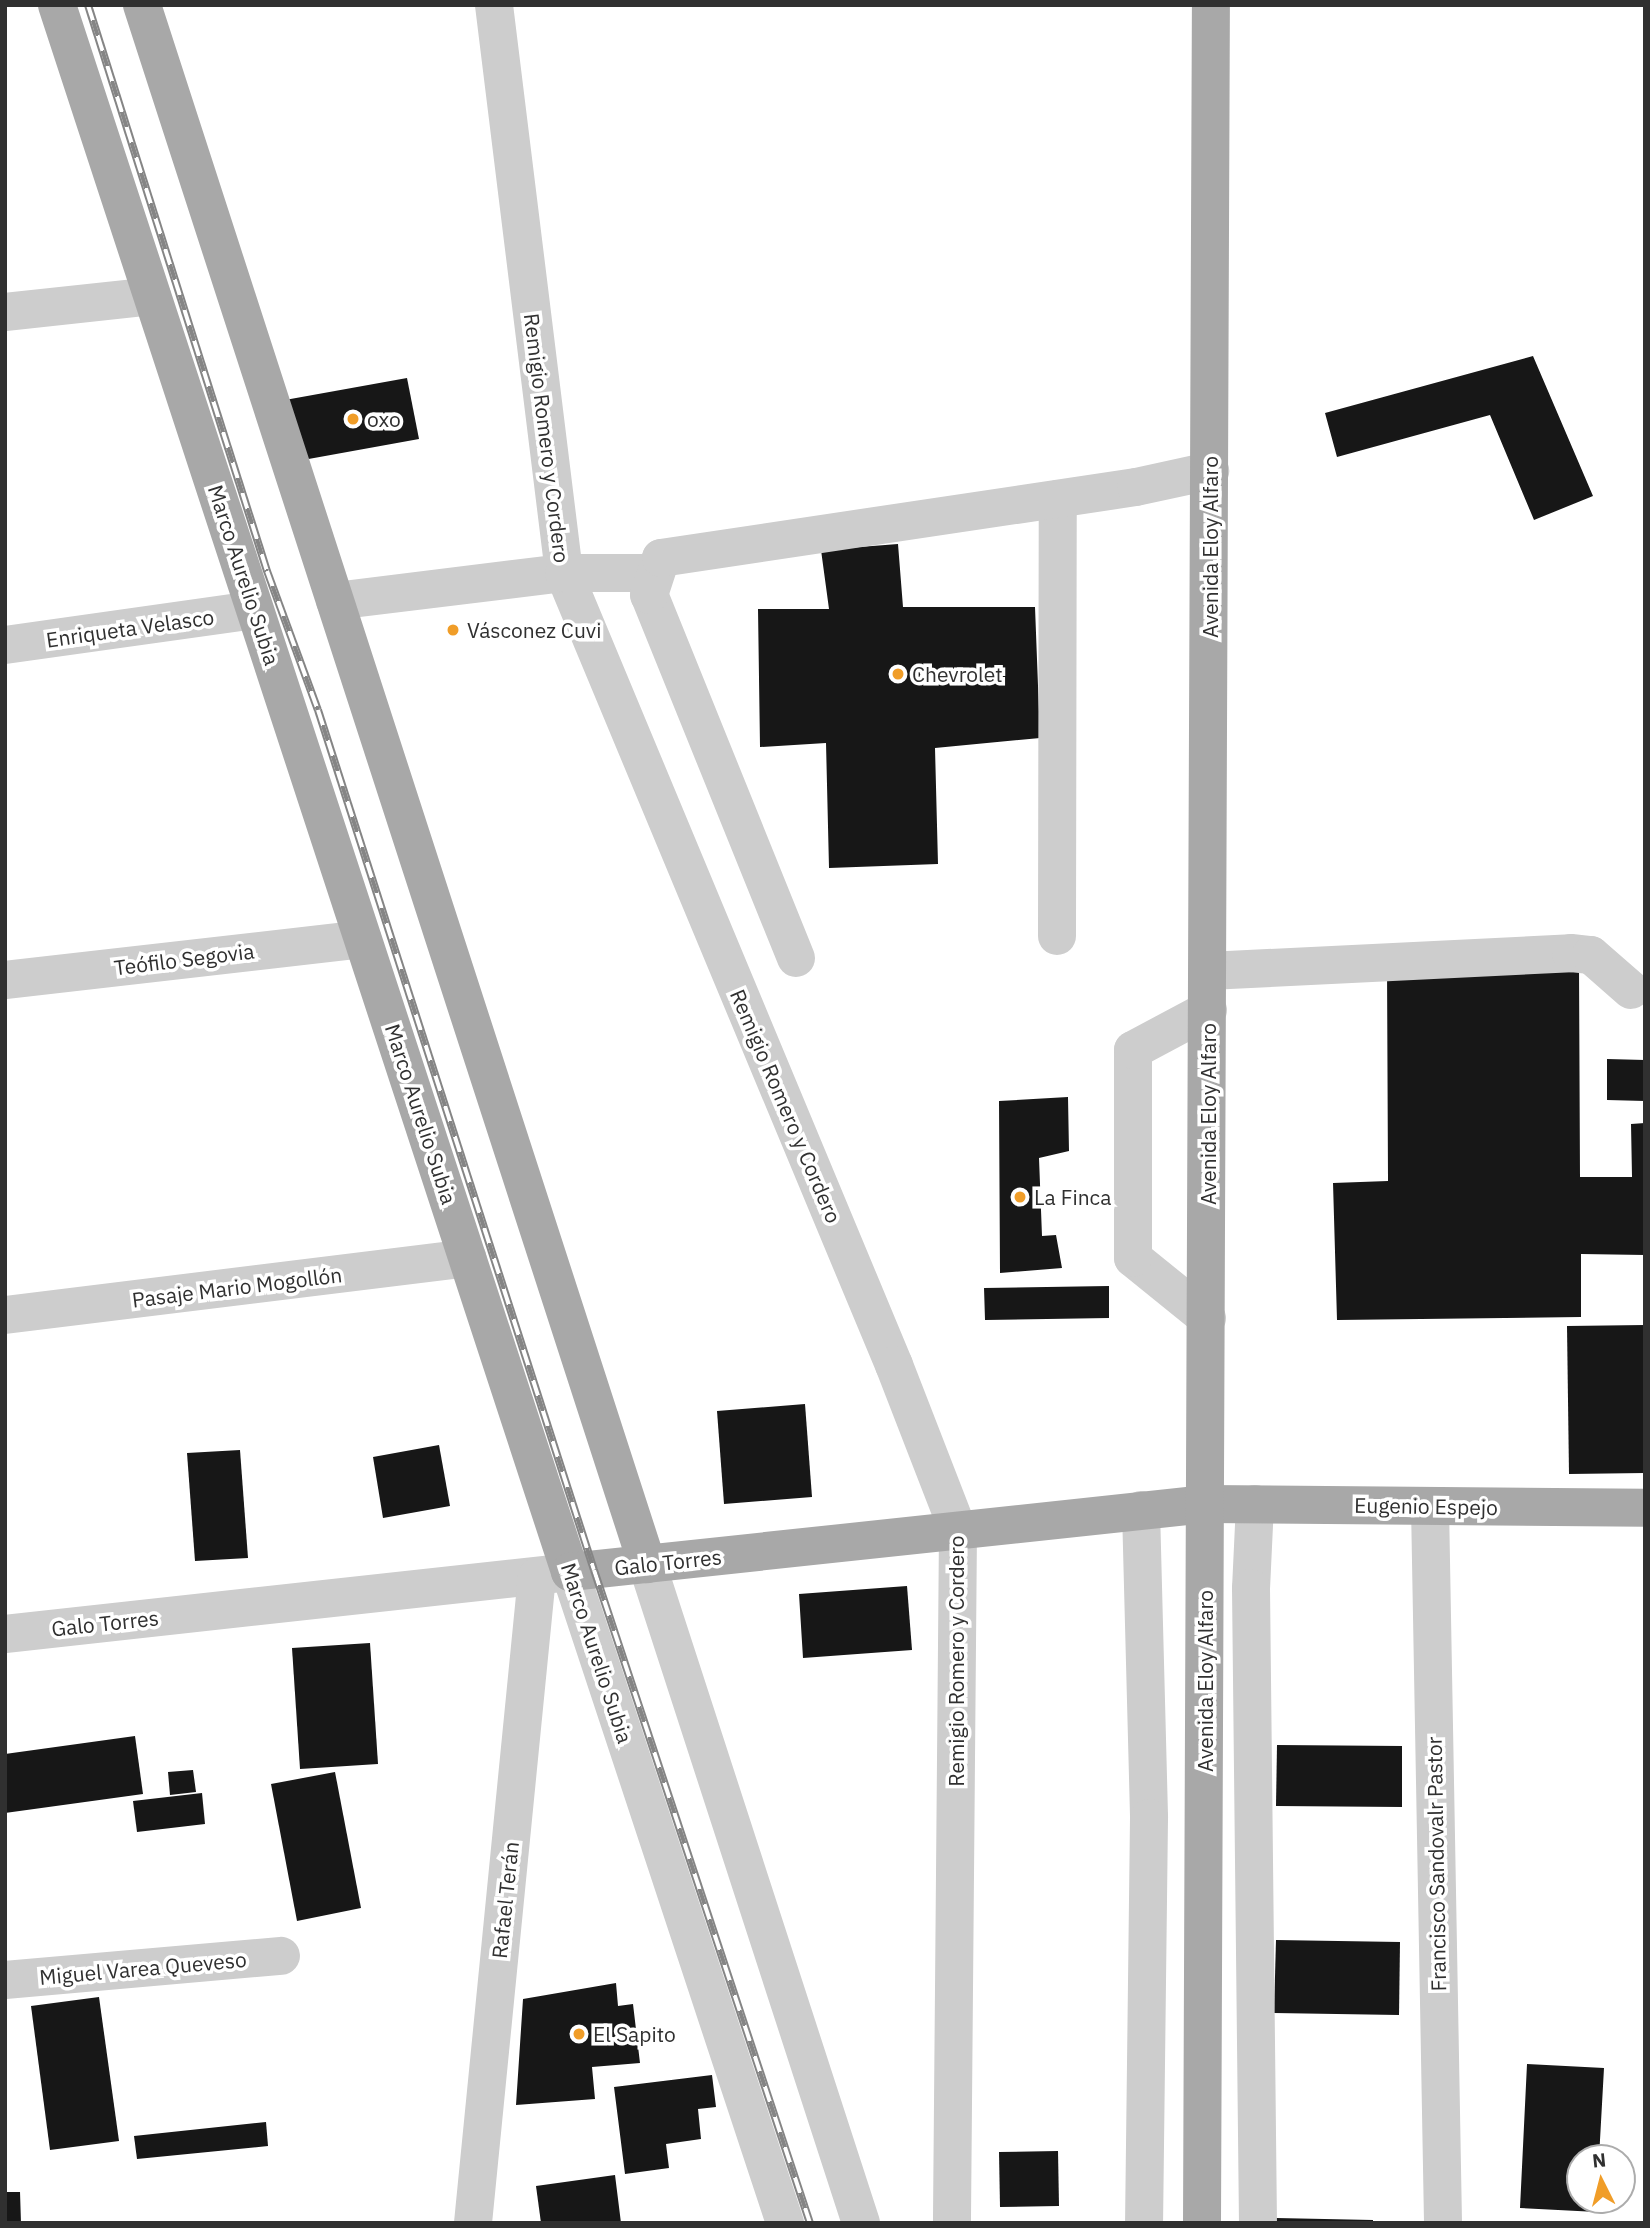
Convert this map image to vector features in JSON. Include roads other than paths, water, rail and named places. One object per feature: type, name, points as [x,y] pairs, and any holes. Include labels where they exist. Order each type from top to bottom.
[{"type":"main road","name":"Marco Aurelio Subia","points":[[57,5],[468,1258],[554,1574]]},
{"type":"main road","points":[[142,5],[647,1564]]},
{"type":"main road","name":"Avenida Eloy Alfaro","points":[[1202,2223],[1211,5]]},
{"type":"main road","name":"Galo Torres","points":[[554,1574],[1206,1504]]},
{"type":"main road","name":"Eugenio Espejo","points":[[1206,1504],[1645,1508]]},
{"type":"street","name":"Remigio Romero y Cordero","points":[[494,5],[564,573],[884,1339],[958,1530],[952,2223]]},
{"type":"street","points":[[5,312],[152,296]]},
{"type":"street","points":[[796,958],[649,595],[652,573],[660,558],[1058,499],[1210,471]]},
{"type":"street","points":[[1058,499],[1058,936]]},
{"type":"street","points":[[335,601],[564,573],[652,573]]},
{"type":"street","name":"Enriqueta Velasco","points":[[5,645],[255,610]]},
{"type":"street","name":"Teófilo Segovia","points":[[5,980],[363,939]]},
{"type":"street","points":[[1208,971],[1571,953],[1591,955],[1631,990]]},
{"type":"street","points":[[1207,1318],[1133,1258],[1133,1050],[1208,1010]]},
{"type":"street","name":"Pasaje Mario Mogollón","points":[[5,1315],[468,1258]]},
{"type":"street","points":[[1255,1504],[1251,1602],[1258,2223]]},
{"type":"street","name":"Francisco Sandovalr Pastor","points":[[1430,1506],[1443,2223]]},
{"type":"street","points":[[1141,1510],[1149,1818],[1144,2223]]},
{"type":"street","points":[[647,1564],[861,2223]]},
{"type":"street","name":"Galo Torres","points":[[5,1634],[554,1574]]},
{"type":"street","name":"Rafael Terán","points":[[473,2223],[554,1574]]},
{"type":"street","name":"Marco Aurelio Subia","points":[[554,1574],[785,2223]]},
{"type":"street","name":"Miguel Varea Queveso","points":[[5,1980],[281,1956]]},
{"type":"railway","points":[[88,5],[267,571],[318,710],[594,1570],[810,2223]]},
{"type":"place","name":"oxo","points":[[353,419]]},
{"type":"place","name":"Vásconez Cuvi","points":[[453,630]]},
{"type":"place","name":"Chevrolet","points":[[898,674]]},
{"type":"place","name":"La Finca","points":[[1020,1197]]},
{"type":"place","name":"El Sapito","points":[[579,2034]]}]
